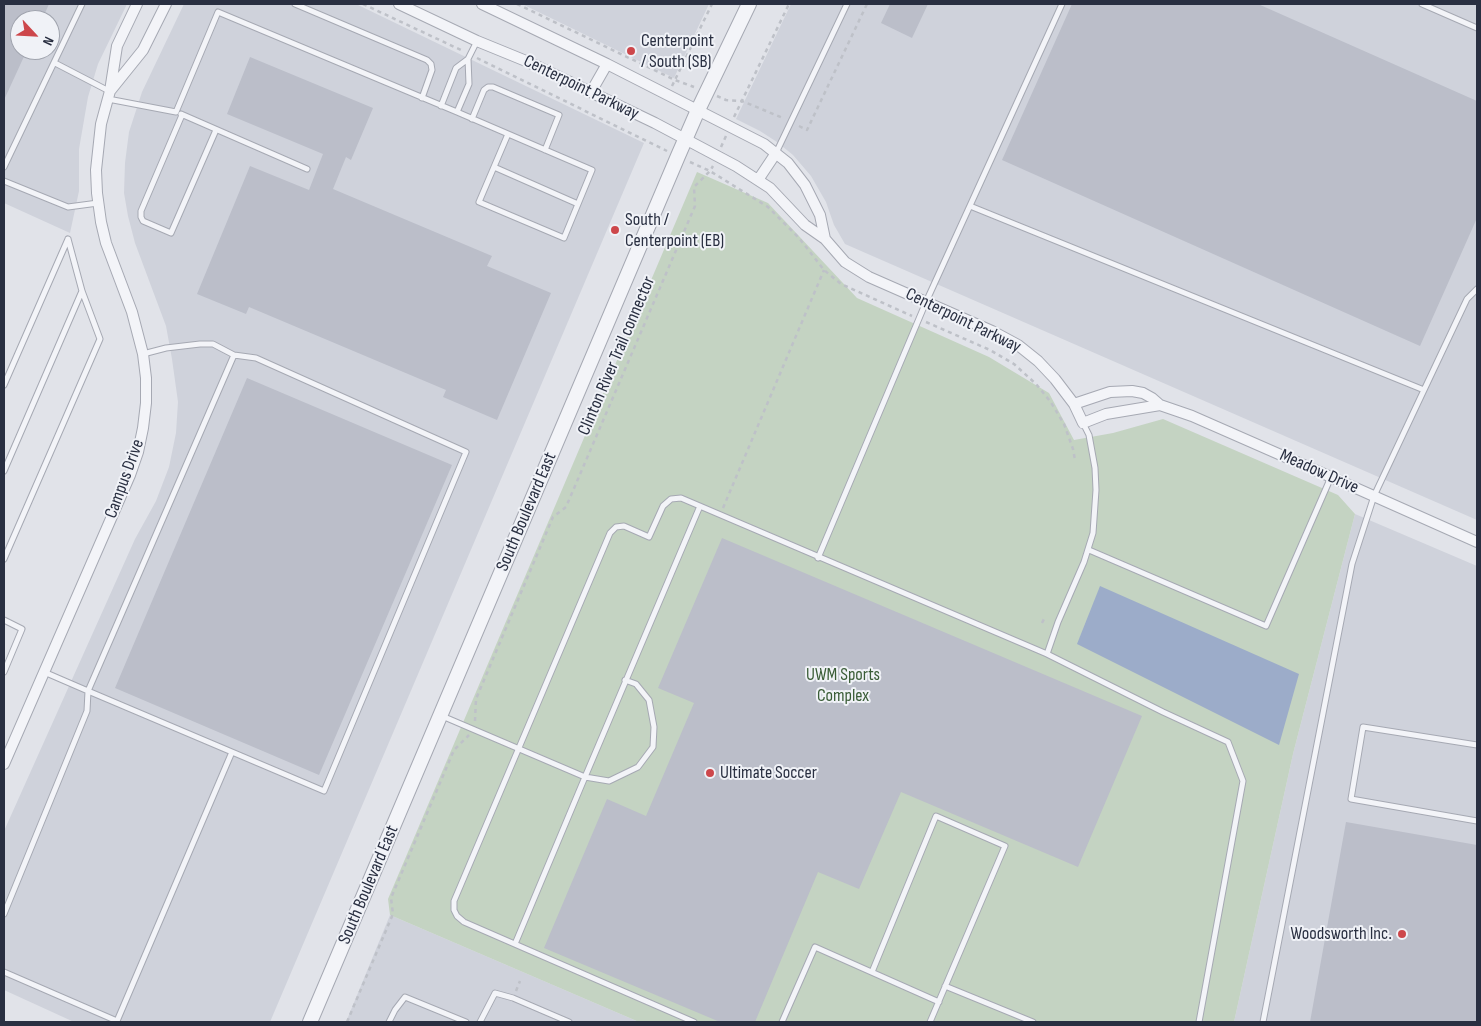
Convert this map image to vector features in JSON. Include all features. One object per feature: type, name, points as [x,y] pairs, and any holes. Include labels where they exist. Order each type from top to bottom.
[{"type":"street","name":"Campus Drive","points":[[4,764],[124,490],[138,452],[146,403],[146,378],[143,354],[132,312],[106,244],[98,203],[96,170],[101,124],[109,95],[117,46],[137,4]]},
{"type":"street","name":"Campus Drive","points":[[109,95],[144,50],[166,4]]},
{"type":"street","name":"Centerpoint Parkway","points":[[399,4],[477,41],[526,61],[655,123],[758,180],[770,188],[805,225],[825,239],[840,256],[858,271],[992,331],[1018,345],[1050,372],[1074,404],[1084,423]]},
{"type":"street","name":"Centerpoint Parkway","points":[[481,4],[497,7],[751,136],[776,153],[793,169],[809,192],[820,216],[825,239]]},
{"type":"street","name":"South Boulevard East","points":[[310,1022],[685,139],[749,4]]},
{"type":"street","points":[[591,92],[606,64]]},
{"type":"street","points":[[758,180],[776,153]]},
{"type":"street","name":"Meadow Drive","points":[[1074,404],[1110,392],[1132,390],[1148,395],[1160,405],[1192,416],[1477,542]]},
{"type":"street","name":"Meadow Drive","points":[[1084,423],[1106,414],[1160,405]]},
{"type":"lane","points":[[4,167],[82,4]]},
{"type":"lane","points":[[176,112],[221,4]]},
{"type":"lane","points":[[295,4],[427,60],[431,64],[432,70],[422,98]]},
{"type":"lane","points":[[776,153],[848,4]]},
{"type":"lane","points":[[818,558],[926,302],[1062,4]]},
{"type":"lane","points":[[1422,4],[1477,28]]},
{"type":"lane","points":[[218,12],[457,112],[592,170],[564,238],[479,202],[508,134]]},
{"type":"lane","points":[[441,106],[456,68],[468,59],[477,41]]},
{"type":"lane","points":[[457,112],[469,84],[468,59]]},
{"type":"lane","points":[[55,62],[109,95],[176,112],[307,169]]},
{"type":"lane","points":[[472,119],[484,90],[493,87],[501,90],[559,115],[545,150]]},
{"type":"lane","points":[[182,115],[141,211],[143,222],[171,233],[216,130]]},
{"type":"lane","points":[[494,167],[578,204]]},
{"type":"lane","points":[[4,181],[68,207],[98,203]]},
{"type":"lane","points":[[970,206],[1424,390]]},
{"type":"lane","points":[[4,385],[68,239],[82,290],[100,339],[4,559]]},
{"type":"lane","points":[[1263,1022],[1352,564],[1374,496],[1467,299],[1477,289]]},
{"type":"lane","points":[[4,471],[82,290]]},
{"type":"lane","points":[[44,672],[324,791],[466,452],[256,358],[234,355],[213,344],[166,348],[143,354]]},
{"type":"lane","points":[[4,914],[87,712],[88,691],[234,355]]},
{"type":"lane","points":[[1047,654],[1058,622],[1089,550],[1093,533],[1095,468],[1089,436],[1084,423]]},
{"type":"lane","points":[[1089,550],[1266,626],[1331,477]]},
{"type":"lane","points":[[694,1022],[464,922],[457,916],[454,910],[454,901],[610,533],[616,527],[624,526],[649,537],[663,506],[671,499],[681,498],[1047,654],[1228,742],[1243,781],[1199,1022]]},
{"type":"lane","points":[[515,944],[700,506]]},
{"type":"lane","points":[[4,620],[22,629],[4,672]]},
{"type":"lane","points":[[441,715],[518,750],[585,777],[608,781],[638,767],[653,746],[654,727],[649,700],[636,684],[625,680]]},
{"type":"lane","points":[[1477,745],[1363,727],[1350,799],[1477,821]]},
{"type":"lane","points":[[4,972],[117,1021],[232,752]]},
{"type":"lane","points":[[872,972],[936,816],[1005,846],[930,1022]]},
{"type":"lane","points":[[782,1022],[814,947],[938,1002]]},
{"type":"lane","points":[[945,986],[1033,1022]]},
{"type":"lane","points":[[480,1022],[495,993],[514,998],[569,1022]]},
{"type":"lane","points":[[390,1022],[394,1010],[405,997],[466,1022]]},
{"type":"path","points":[[363,4],[456,48]]},
{"type":"path","points":[[517,4],[680,82]]},
{"type":"path","points":[[668,95],[712,4]]},
{"type":"path","name":"Clinton River Trail connector","points":[[476,720],[476,699],[553,516],[566,507],[695,206],[694,187],[710,171],[789,4]]},
{"type":"path","points":[[798,126],[807,130],[867,4]]},
{"type":"path","points":[[486,63],[659,147]]},
{"type":"path","points":[[726,100],[742,101],[783,118]]},
{"type":"path","points":[[646,140],[655,123]]},
{"type":"path","points":[[699,166],[768,207],[799,238],[824,270],[841,284],[912,316]]},
{"type":"path","points":[[723,508],[824,270]]},
{"type":"path","points":[[928,323],[990,350],[1014,364],[1036,384],[1050,401],[1064,424],[1075,460]]},
{"type":"path","points":[[1042,623],[1045,617]]},
{"type":"path","points":[[347,1022],[393,914],[390,898],[454,750],[469,736]]},
{"type":"shaded area","points":[[4,4],[127,4],[98,64],[88,97],[79,149],[79,191],[70,233],[4,203]]},
{"type":"shaded area","points":[[184,4],[356,4],[644,143],[270,1022],[74,1022],[4,990],[4,831],[135,539],[156,501],[169,467],[176,433],[178,402],[172,359],[166,326],[135,243],[124,193],[129,132],[142,92]]},
{"type":"shaded area","points":[[522,4],[709,4],[674,78]]},
{"type":"shaded area","points":[[791,4],[1477,4],[1477,520],[845,244],[834,225],[826,202],[811,176],[793,155],[760,131],[736,119]]},
{"type":"shaded area","points":[[1355,514],[1477,566],[1477,1022],[1234,1022],[1293,754]]},
{"type":"shaded area","points":[[390,915],[639,1022],[346,1022]]},
{"type":"green space","name":"UWM Sports Complex","points":[[697,172],[768,203],[857,298],[989,357],[1049,393],[1074,440],[1113,433],[1163,419],[1338,495],[1355,514],[1293,754],[1234,1022],[639,1022],[390,915],[388,899]]},
{"type":"water","points":[[1100,586],[1299,674],[1279,745],[1077,644]]},
{"type":"building","points":[[4,4],[49,4],[46,10],[10,10],[10,60],[22,60],[4,100]]},
{"type":"building","points":[[890,4],[928,4],[912,38],[881,23]]},
{"type":"building","points":[[1072,4],[1258,4],[1477,101],[1477,218],[1420,346],[1002,160]]},
{"type":"building","points":[[250,57],[373,108],[351,160],[346,157],[333,189],[492,256],[487,266],[551,293],[497,420],[443,397],[446,390],[249,307],[246,314],[197,294],[250,166],[309,190],[323,154],[227,114]]},
{"type":"building","points":[[247,378],[452,465],[319,775],[115,688]]},
{"type":"building","name":"Ultimate Soccer","points":[[722,538],[1142,716],[1078,867],[901,792],[859,889],[818,872],[755,1022],[720,1022],[544,948],[607,799],[646,816],[694,703],[658,688]]},
{"type":"building","name":"Woodsworth Inc.","points":[[1346,822],[1477,845],[1477,1022],[1310,1022]]},
{"type":"place","name":"Centerpoint / South (SB)","points":[[631,51]]},
{"type":"place","name":"South / Centerpoint (EB)","points":[[615,230]]},
{"type":"place","name":"Ultimate Soccer","points":[[710,773]]},
{"type":"place","name":"Woodsworth Inc.","points":[[1402,934]]}]
